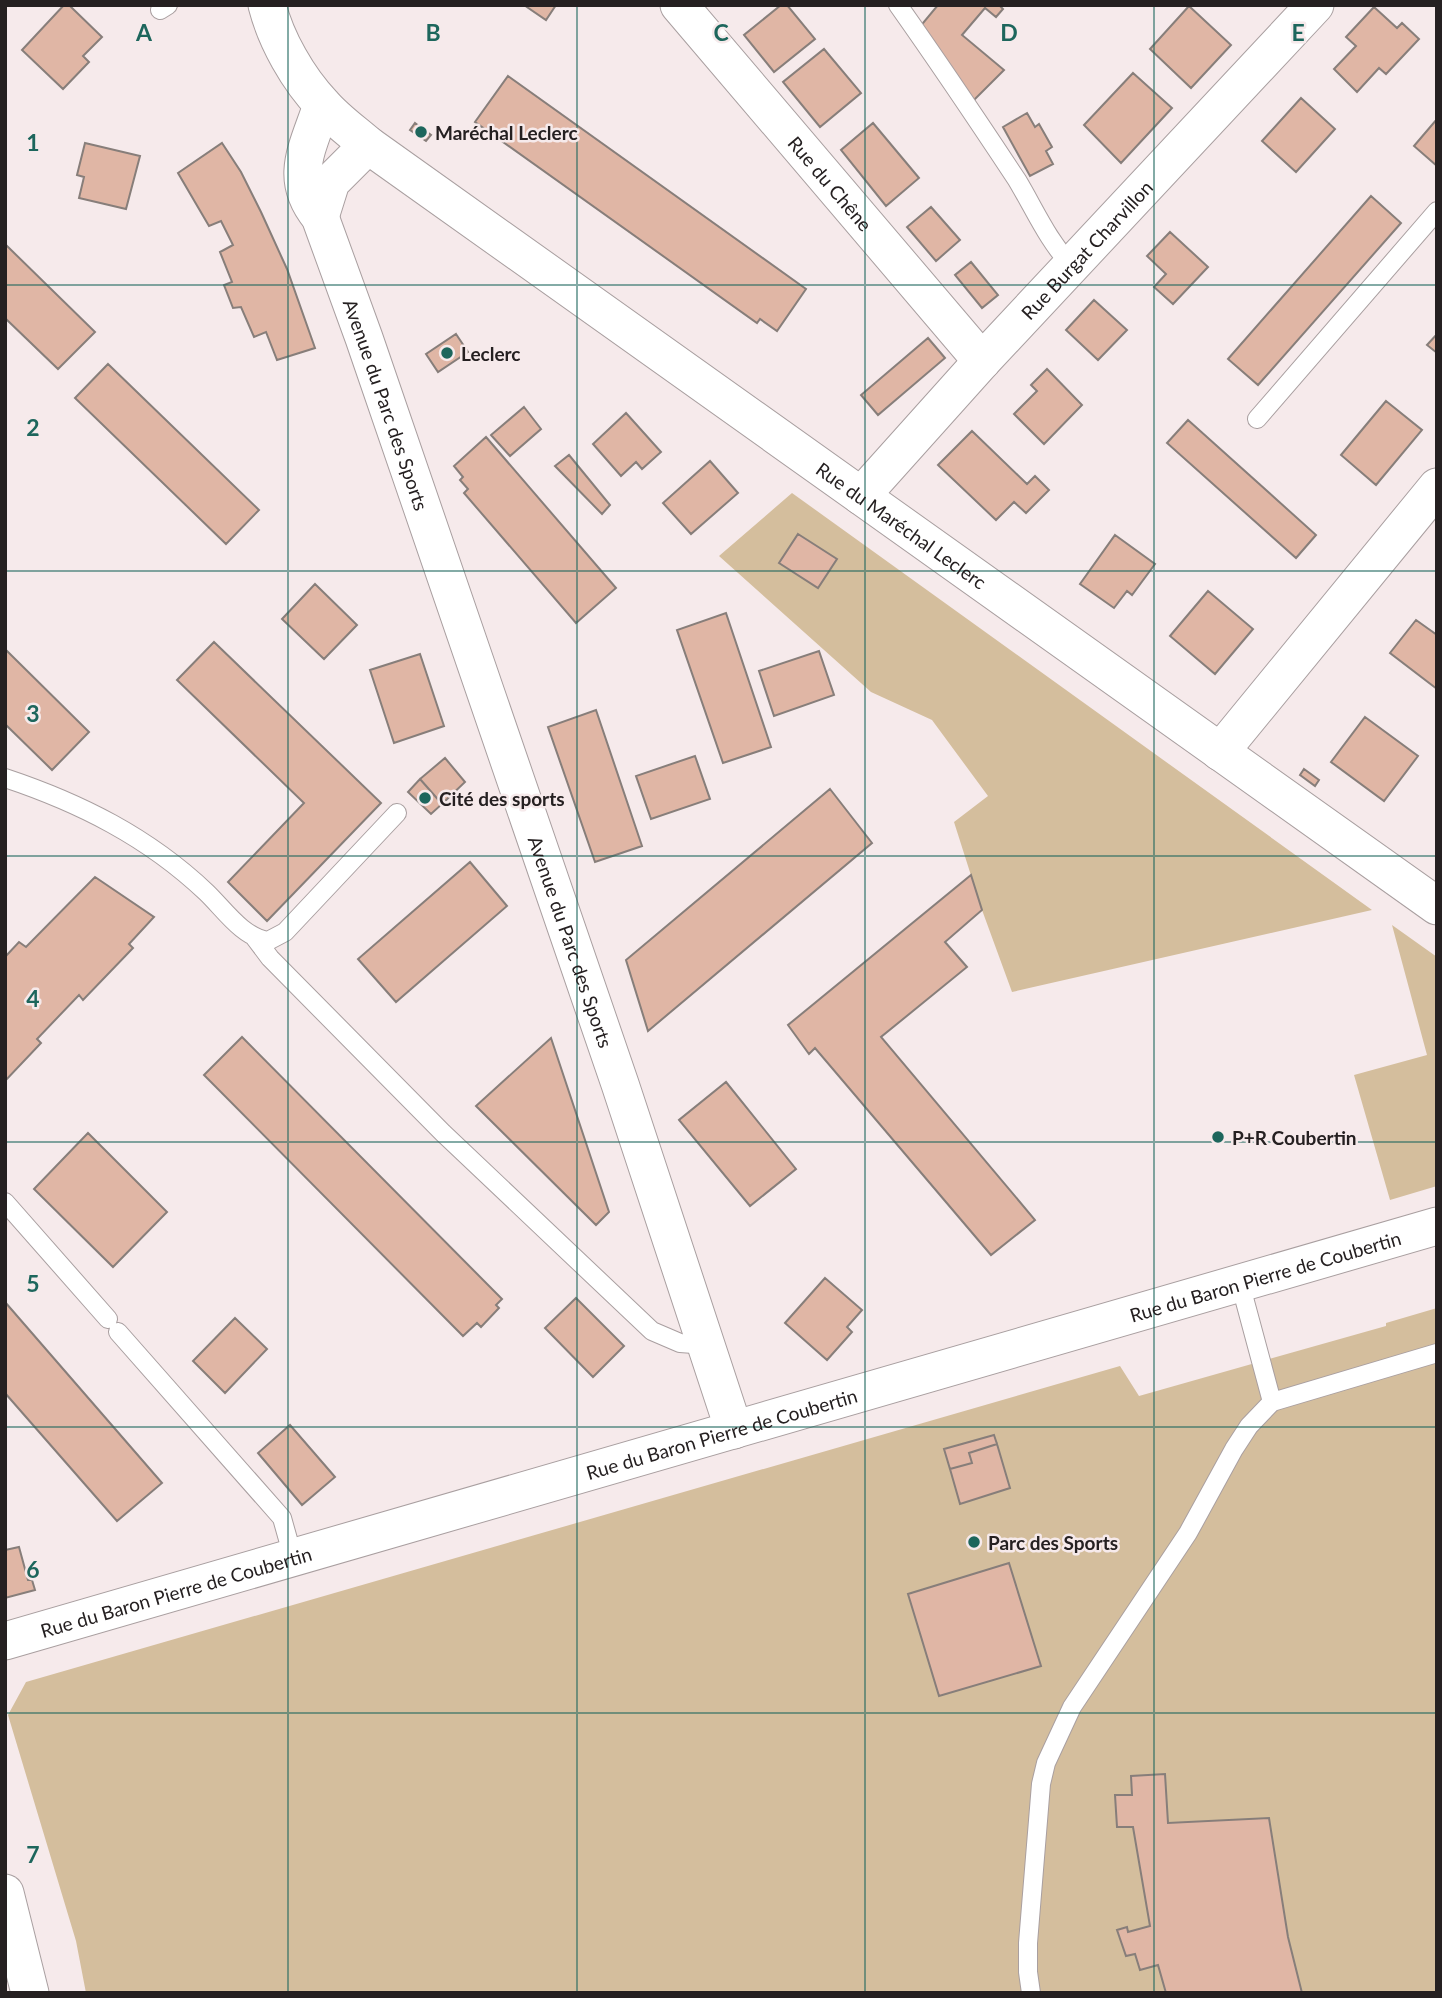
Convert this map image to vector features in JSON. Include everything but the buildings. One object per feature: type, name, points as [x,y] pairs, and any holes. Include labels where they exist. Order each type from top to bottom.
[{"type":"street","points":[[267,5],[272,26],[322,104],[368,145],[331,182],[320,218]]},
{"type":"street","name":"Rue du Chêne","points":[[680,5],[982,361]]},
{"type":"street","name":"Rue Burgat Charvillon","points":[[861,496],[982,361],[1312,6]]},
{"type":"street","name":"Avenue du Parc des Sports","points":[[322,104],[302,177],[308,202],[320,218],[378,378],[734,1430]]},
{"type":"street","name":"Rue du Maréchal Leclerc","points":[[368,145],[1437,906]]},
{"type":"street","points":[[1220,752],[1437,487]]},
{"type":"street","name":"Rue du Baron Pierre de Coubertin","points":[[5,1641],[1437,1226]]},
{"type":"street","points":[[5,1893],[30,1993]]},
{"type":"lane","points":[[898,5],[954,84],[1018,183],[1053,244],[1072,266]]},
{"type":"lane","points":[[1257,419],[1437,211]]},
{"type":"lane","points":[[5,778],[65,800],[122,828],[179,868],[254,937],[270,958],[443,1133],[652,1331],[680,1343],[707,1345]]},
{"type":"lane","points":[[254,937],[268,941],[285,932],[397,813]]},
{"type":"lane","points":[[5,1202],[282,1518],[293,1557]]},
{"type":"lane","points":[[1240,1283],[1272,1402]]},
{"type":"lane","points":[[1031,1993],[1028,1952],[1041,1784],[1045,1763],[1072,1707],[1188,1532],[1240,1437],[1272,1402],[1437,1353]]},
{"type":"shaded area","points":[[792,493],[1372,910],[1012,992],[954,822],[988,796],[932,720],[871,692],[719,556]]},
{"type":"shaded area","points":[[1392,925],[1437,957],[1437,1186],[1390,1200],[1354,1075],[1427,1055]]},
{"type":"shaded area","name":"Parc des Sports","points":[[1437,1308],[1437,1993],[86,1993],[76,1941],[8,1715],[26,1682],[1120,1366],[1139,1396],[1386,1326],[1386,1323]]},
{"type":"place","name":"Maréchal Leclerc","points":[[421,132]]},
{"type":"place","name":"Leclerc","points":[[447,353]]},
{"type":"place","name":"Cité des sports","points":[[425,798]]},
{"type":"place","name":"P+R Coubertin","points":[[1218,1137]]},
{"type":"place","name":"Parc des Sports","points":[[974,1542]]}]
